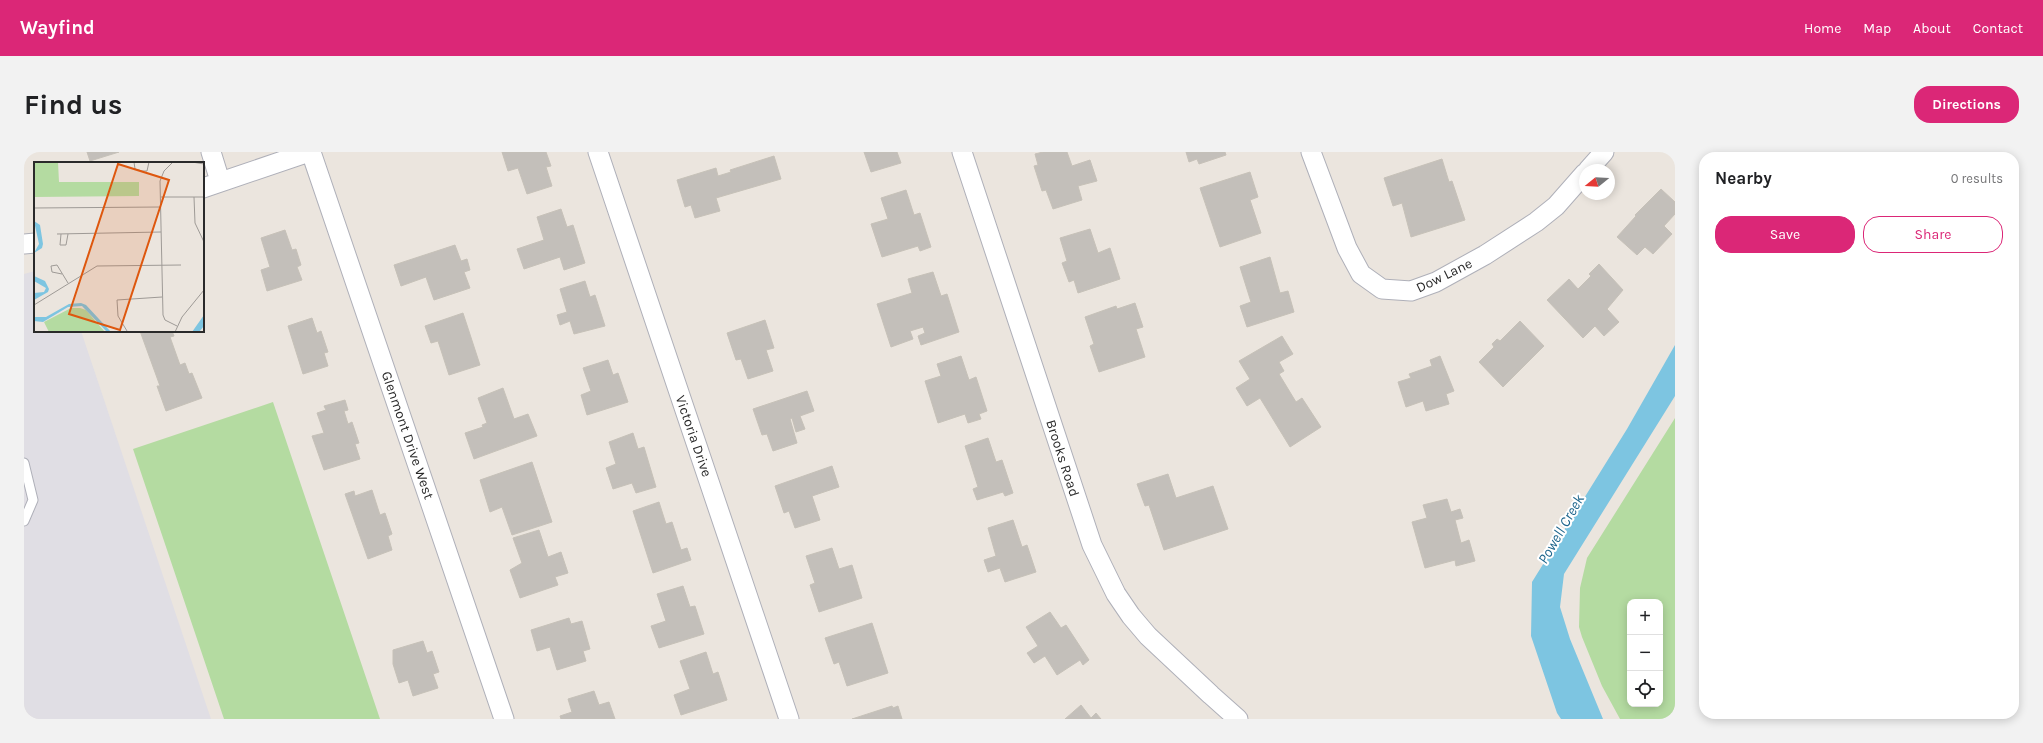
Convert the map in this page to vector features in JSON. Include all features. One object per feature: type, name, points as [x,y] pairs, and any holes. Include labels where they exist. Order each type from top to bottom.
[{"type":"street","points":[[211,152],[220,181]]},
{"type":"street","points":[[204,188],[310,152]]},
{"type":"street","name":"Glenmont Drive West","points":[[310,152],[504,719]]},
{"type":"street","name":"Victoria Drive","points":[[598,152],[789,719]]},
{"type":"street","name":"Brooks Road","points":[[962,152],[1092,545],[1103,570],[1123,605],[1148,636],[1211,696],[1238,719]]},
{"type":"street","name":"Dow Lane","points":[[1311,152],[1347,248],[1361,274],[1382,288],[1411,291],[1436,282],[1485,255],[1536,222],[1556,206],[1579,180]]},
{"type":"street","points":[[1593,164],[1604,152]]},
{"type":"lane","points":[[24,463],[33,500],[24,521]]},
{"type":"shaded area","points":[[34,271],[34,332],[81,332],[211,719],[24,719],[24,274]]},
{"type":"green space","points":[[273,402],[380,719],[224,719],[133,449]]},
{"type":"green space","points":[[1675,418],[1675,719],[1620,719],[1602,686],[1582,637],[1579,627],[1580,588],[1587,558]]},
{"type":"water","points":[[1675,345],[1675,396],[1564,574],[1560,607],[1570,639],[1603,719],[1561,719],[1557,713],[1531,636],[1532,582],[1627,429]]},
{"type":"building","points":[[87,152],[119,152],[90,161]]},
{"type":"building","points":[[502,152],[546,152],[551,166],[546,167],[552,186],[527,194],[518,168],[508,171]]},
{"type":"building","points":[[864,152],[897,152],[901,163],[871,172]]},
{"type":"building","points":[[1043,152],[1067,152],[1072,166],[1090,160],[1097,181],[1078,186],[1082,200],[1053,209],[1046,190],[1042,191],[1034,166],[1038,165],[1035,154]]},
{"type":"building","points":[[1186,152],[1225,152],[1226,155],[1199,164],[1197,159],[1189,162]]},
{"type":"building","points":[[774,156],[781,179],[716,198],[720,211],[695,218],[691,205],[685,207],[677,180],[716,168],[718,176],[731,172],[730,170]]},
{"type":"building","points":[[1442,159],[1449,182],[1452,181],[1465,220],[1411,237],[1402,203],[1393,206],[1384,178]]},
{"type":"building","points":[[1250,172],[1258,197],[1250,200],[1261,233],[1220,247],[1200,188]]},
{"type":"building","points":[[1661,189],[1675,202],[1675,214],[1664,226],[1672,234],[1653,254],[1645,247],[1637,255],[1617,237],[1636,216],[1635,215]]},
{"type":"building","points":[[906,190],[914,215],[920,213],[931,247],[920,251],[918,246],[882,257],[871,224],[888,219],[881,198]]},
{"type":"building","points":[[561,209],[567,227],[573,225],[585,263],[564,270],[560,257],[524,269],[517,249],[544,240],[537,217]]},
{"type":"building","points":[[1090,229],[1098,253],[1110,248],[1120,279],[1078,293],[1074,280],[1069,282],[1062,263],[1067,261],[1060,238]]},
{"type":"building","points":[[285,230],[292,250],[296,249],[301,265],[297,267],[302,280],[267,291],[261,270],[270,267],[261,238]]},
{"type":"building","points":[[455,245],[461,261],[467,259],[470,270],[464,272],[470,288],[434,300],[426,277],[401,286],[394,265]]},
{"type":"building","points":[[1270,257],[1280,293],[1288,291],[1294,312],[1247,327],[1240,306],[1251,302],[1240,267]]},
{"type":"building","points":[[1599,264],[1623,290],[1607,309],[1619,322],[1604,336],[1595,326],[1583,338],[1547,300],[1569,279],[1578,289],[1591,276],[1589,274]]},
{"type":"building","points":[[933,272],[941,296],[947,294],[959,332],[921,345],[918,336],[925,333],[923,327],[910,331],[913,339],[891,347],[877,304],[912,293],[908,279]]},
{"type":"building","points":[[585,281],[590,297],[595,295],[605,326],[574,334],[570,321],[560,325],[557,315],[567,312],[560,289]]},
{"type":"building","points":[[1135,303],[1143,327],[1136,329],[1145,357],[1099,372],[1090,346],[1094,344],[1085,317],[1116,306],[1117,309]]},
{"type":"building","points":[[463,313],[480,365],[449,375],[438,341],[431,343],[425,326]]},
{"type":"building","points":[[312,318],[317,333],[321,331],[328,352],[324,353],[328,366],[303,374],[288,326]]},
{"type":"building","points":[[765,320],[774,348],[766,350],[773,371],[748,379],[741,359],[736,360],[727,333]]},
{"type":"building","points":[[1520,321],[1544,346],[1503,387],[1479,362],[1494,347],[1492,344],[1497,339],[1500,341]]},
{"type":"building","points":[[140,332],[172,332],[174,336],[170,337],[180,365],[185,363],[189,374],[192,373],[202,398],[166,411],[157,386],[160,386]]},
{"type":"building","points":[[1282,336],[1293,354],[1279,362],[1284,371],[1279,374],[1296,402],[1302,398],[1321,427],[1290,447],[1260,398],[1247,406],[1236,388],[1250,379],[1239,361]]},
{"type":"building","points":[[961,356],[969,380],[976,377],[987,411],[979,414],[981,419],[968,423],[965,414],[938,423],[925,381],[941,376],[937,364]]},
{"type":"building","points":[[1440,356],[1454,391],[1446,394],[1449,404],[1426,411],[1423,401],[1406,407],[1398,382],[1411,378],[1409,374],[1432,366],[1430,360]]},
{"type":"building","points":[[608,360],[613,375],[618,373],[628,402],[587,415],[581,395],[591,391],[583,368]]},
{"type":"building","points":[[503,388],[514,419],[528,414],[537,436],[474,459],[465,433],[483,427],[482,425],[487,423],[478,398]]},
{"type":"building","points":[[807,391],[814,411],[800,416],[805,429],[796,432],[792,418],[790,419],[797,443],[773,451],[767,434],[762,435],[753,409]]},
{"type":"building","points":[[345,400],[348,410],[344,411],[348,424],[352,422],[359,443],[355,444],[360,459],[324,470],[312,436],[324,433],[317,413],[326,410],[324,406]]},
{"type":"building","points":[[633,433],[638,449],[644,447],[656,487],[636,493],[632,483],[613,489],[606,468],[616,464],[609,442]]},
{"type":"building","points":[[988,438],[996,462],[1002,460],[1013,493],[1005,496],[1003,492],[977,500],[973,489],[978,487],[965,446]]},
{"type":"building","points":[[532,462],[552,522],[512,535],[502,507],[490,512],[480,480]]},
{"type":"building","points":[[832,466],[839,487],[812,496],[820,520],[795,528],[789,511],[784,513],[775,486]]},
{"type":"building","points":[[1168,474],[1176,498],[1213,486],[1228,529],[1164,550],[1149,505],[1145,506],[1137,484]]},
{"type":"building","points":[[372,490],[380,515],[385,513],[392,534],[388,536],[392,550],[368,559],[345,494],[354,491],[355,496]]},
{"type":"building","points":[[1447,499],[1451,512],[1460,509],[1463,518],[1455,520],[1461,543],[1469,540],[1475,561],[1456,566],[1455,560],[1425,568],[1412,522],[1427,518],[1423,505]]},
{"type":"building","points":[[659,502],[666,524],[672,522],[681,550],[687,548],[691,560],[653,573],[633,511]]},
{"type":"building","points":[[1013,520],[1022,547],[1027,545],[1036,572],[1005,582],[1000,568],[988,572],[984,560],[996,556],[988,528]]},
{"type":"building","points":[[539,530],[548,557],[561,552],[568,573],[555,577],[558,585],[520,598],[510,570],[522,563],[513,538]]},
{"type":"building","points":[[832,548],[839,569],[852,565],[862,598],[819,612],[810,585],[815,583],[806,556]]},
{"type":"building","points":[[683,586],[690,607],[695,606],[704,634],[659,648],[651,626],[666,621],[657,594]]},
{"type":"building","points":[[1050,612],[1061,628],[1066,625],[1089,660],[1083,665],[1080,660],[1057,675],[1045,656],[1034,663],[1027,653],[1038,646],[1026,627]]},
{"type":"building","points":[[569,618],[571,624],[582,621],[590,649],[583,651],[586,661],[557,670],[550,647],[537,651],[531,630]]},
{"type":"building","points":[[872,623],[888,673],[847,686],[839,662],[834,664],[825,638]]},
{"type":"building","points":[[423,641],[427,653],[432,651],[439,672],[433,674],[438,688],[413,696],[408,680],[399,683],[393,664],[393,650]]},
{"type":"building","points":[[706,652],[713,674],[718,672],[727,700],[681,715],[674,695],[690,689],[680,661]]},
{"type":"building","points":[[594,691],[599,705],[609,702],[615,719],[561,719],[560,716],[572,712],[568,699]]},
{"type":"building","points":[[1081,705],[1091,718],[1096,713],[1101,719],[1065,719]]},
{"type":"building","points":[[892,706],[893,708],[898,706],[902,719],[852,719]]},
{"type":"water label","name":"Powell Creek","points":[[1561,529]]}]
